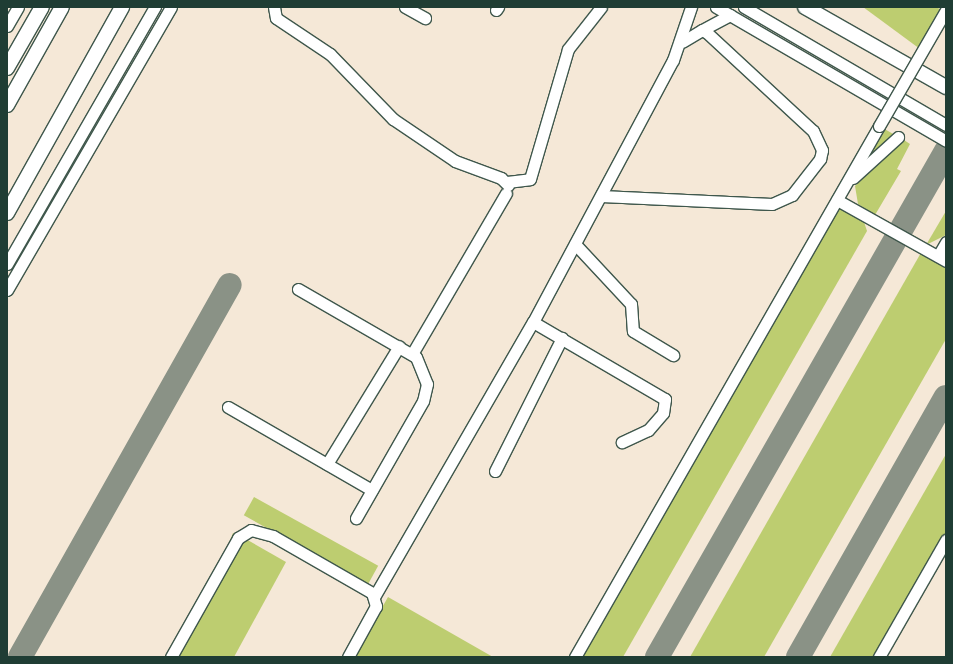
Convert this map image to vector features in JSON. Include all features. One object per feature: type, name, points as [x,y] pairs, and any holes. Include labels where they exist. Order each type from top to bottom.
[{"type":"main road","points":[[7,68],[42,7]]},
{"type":"main road","points":[[7,105],[62,7]]},
{"type":"main road","points":[[7,213],[122,7]]},
{"type":"main road","points":[[805,7],[946,87]]},
{"type":"street","points":[[7,26],[18,7]]},
{"type":"street","points":[[7,264],[155,7]]},
{"type":"street","points":[[7,290],[171,7]]},
{"type":"street","points":[[274,7],[276,18],[330,54],[393,119],[455,161],[507,187]]},
{"type":"street","points":[[405,7],[425,18]]},
{"type":"street","points":[[412,354],[507,187],[530,179],[568,49],[601,7]]},
{"type":"street","points":[[348,657],[374,611],[374,597],[533,322],[601,196],[682,42],[691,7]]},
{"type":"street","points":[[716,7],[946,140]]},
{"type":"street","points":[[744,7],[946,125]]},
{"type":"street","points":[[575,657],[946,10]]},
{"type":"street","points":[[682,42],[730,16]]},
{"type":"street","points":[[601,196],[772,204],[792,195],[815,167],[822,150],[812,131],[702,30]]},
{"type":"street","points":[[845,185],[898,137]]},
{"type":"street","points":[[837,200],[942,259],[946,242]]},
{"type":"street","points":[[575,244],[631,304],[633,331],[673,355]]},
{"type":"street","points":[[298,289],[399,346],[412,354],[421,364],[426,395],[356,518]]},
{"type":"street","points":[[533,322],[665,399],[663,413],[648,430],[622,442]]},
{"type":"street","points":[[495,471],[562,338]]},
{"type":"street","points":[[327,464],[399,346]]},
{"type":"street","points":[[228,407],[372,490]]},
{"type":"street","points":[[171,657],[246,531],[258,530],[273,536],[374,597]]},
{"type":"street","points":[[879,657],[946,540]]},
{"type":"green space","points":[[863,7],[936,7],[942,10],[920,49]]},
{"type":"green space","points":[[881,127],[895,135],[855,172]]},
{"type":"green space","points":[[901,138],[910,144],[897,169],[901,171],[875,215],[858,204],[855,186]]},
{"type":"green space","points":[[838,206],[863,219],[867,231],[623,657],[578,657]]},
{"type":"green space","points":[[946,211],[946,235],[926,245]]},
{"type":"green space","points":[[922,251],[946,265],[946,339],[764,657],[690,657]]},
{"type":"green space","points":[[946,454],[946,535],[876,657],[830,657]]},
{"type":"green space","points":[[254,497],[378,566],[368,584],[244,515]]},
{"type":"green space","points":[[233,533],[238,535],[188,657],[183,657]]},
{"type":"green space","points":[[244,538],[286,562],[234,657],[174,657]]},
{"type":"green space","points":[[388,597],[493,657],[354,657]]},
{"type":"taxiway","points":[[657,657],[946,151]]},
{"type":"taxiway","points":[[20,657],[230,285]]},
{"type":"taxiway","points":[[798,657],[946,397]]}]
